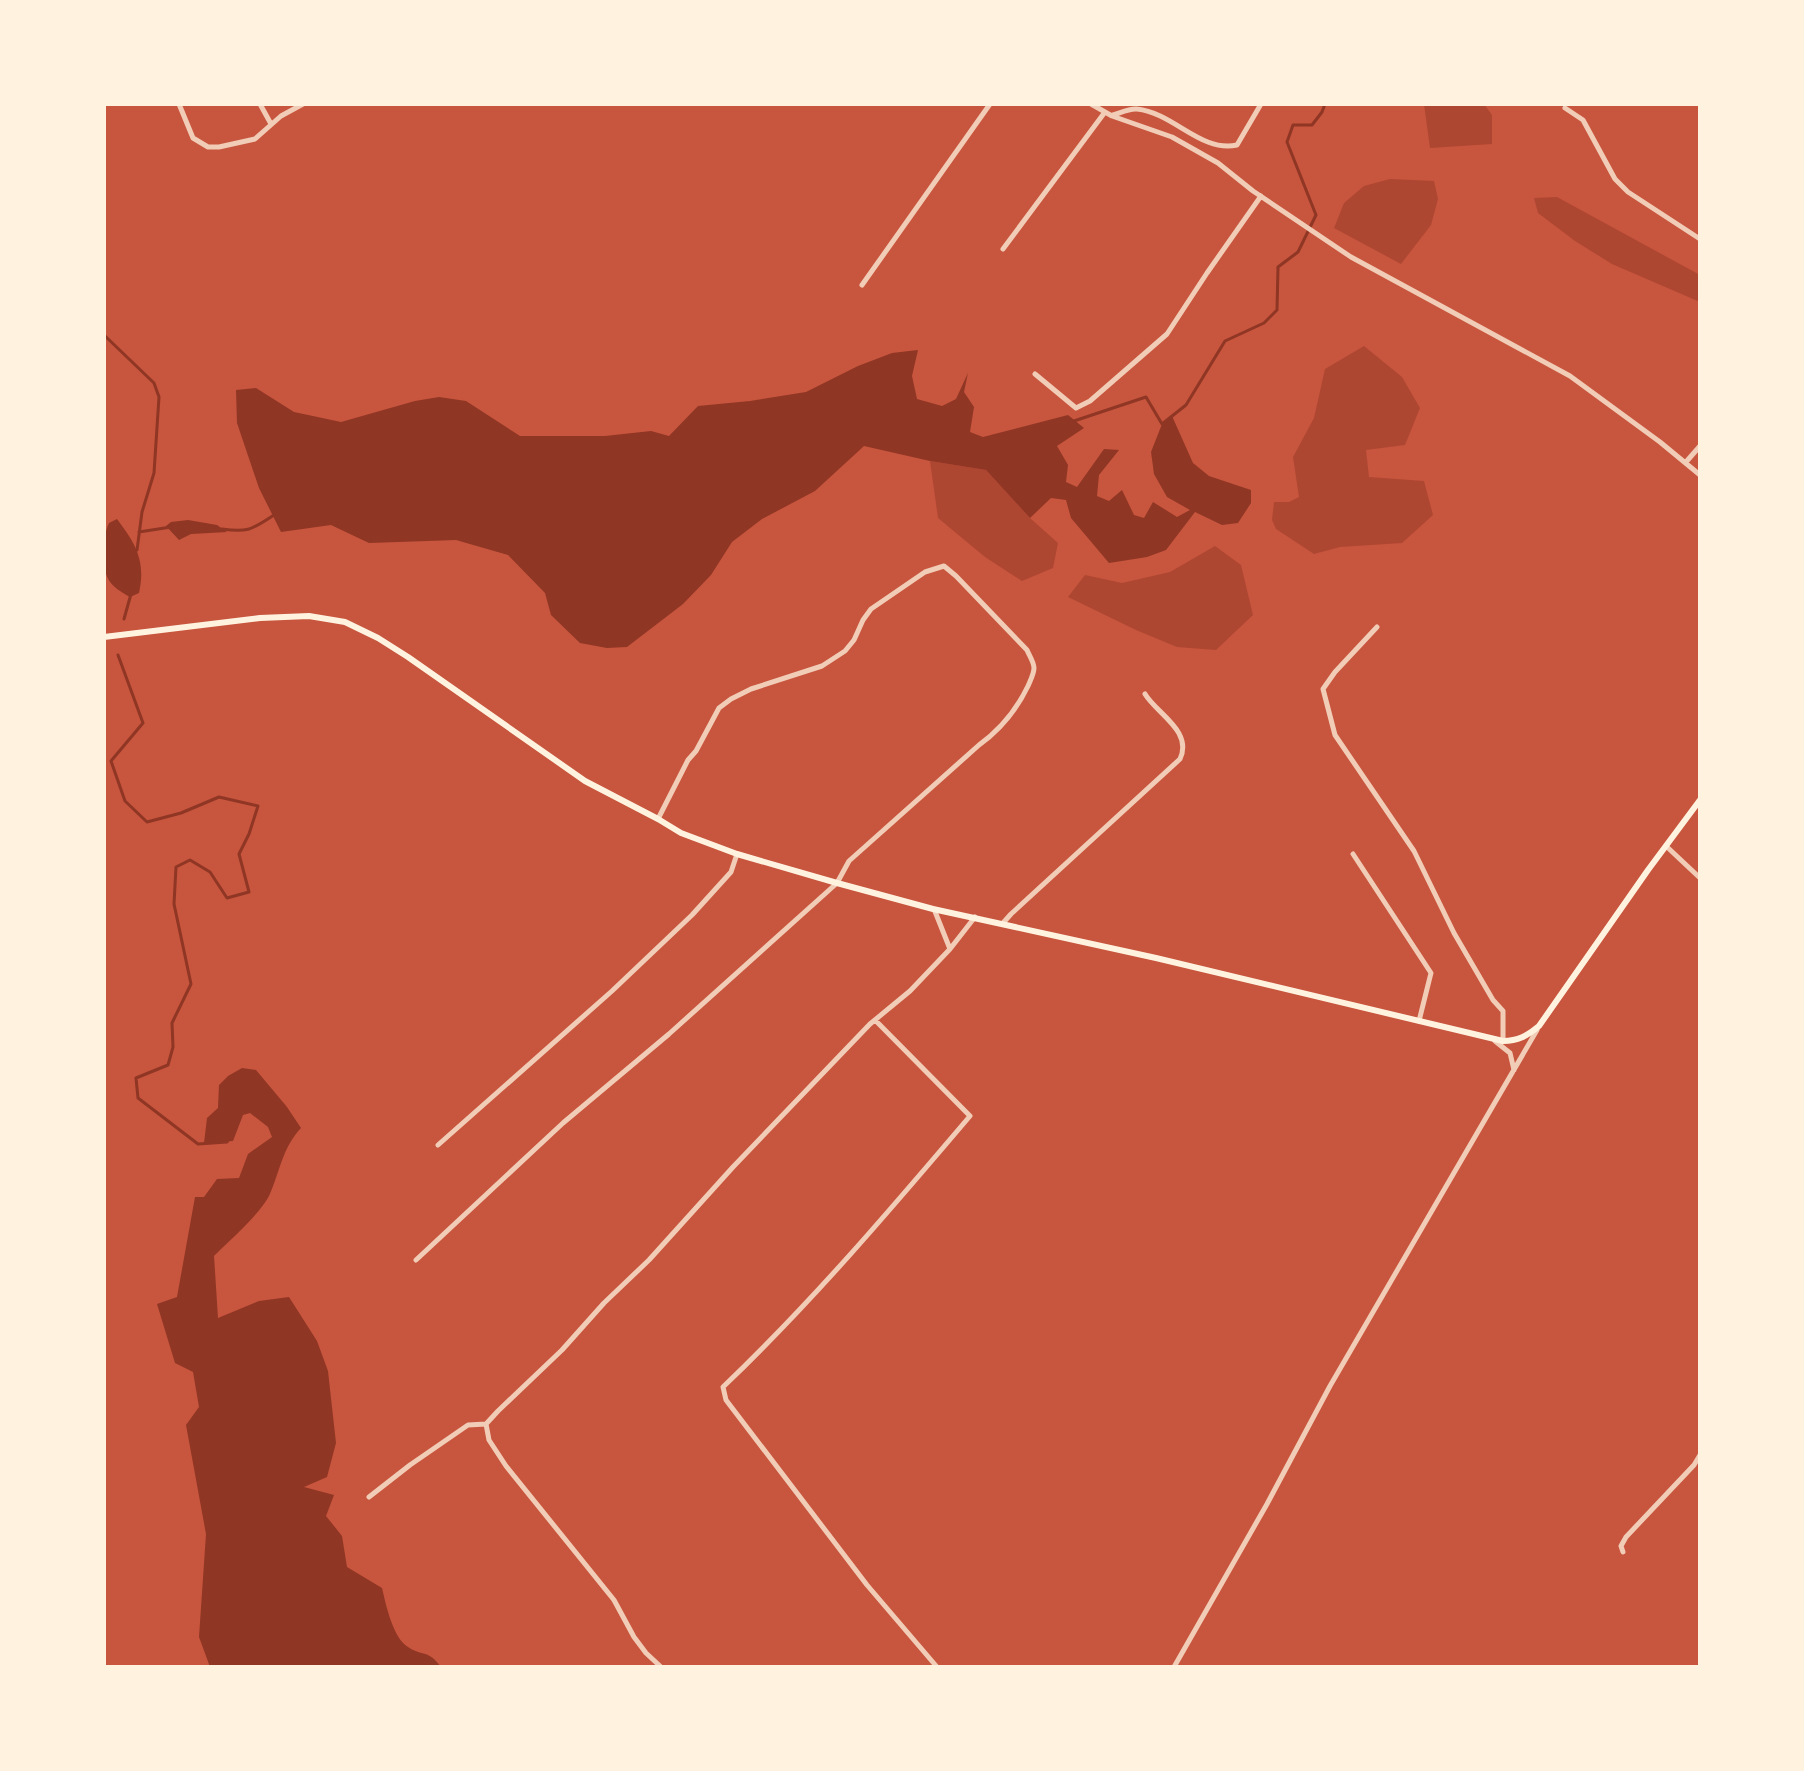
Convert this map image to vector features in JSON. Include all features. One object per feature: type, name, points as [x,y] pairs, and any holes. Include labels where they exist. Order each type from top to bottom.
[{"type":"main road","points":[[106,636],[287,615],[326,617],[345,622],[408,657],[585,781],[681,833],[737,854],[933,909],[1156,958],[1499,1041],[1525,1037],[1539,1026],[1700,800]]},
{"type":"street","points":[[179,104],[193,138],[208,147],[255,139],[281,116],[303,104]]},
{"type":"street","points":[[260,104],[271,124]]},
{"type":"street","points":[[862,285],[990,104]]},
{"type":"street","points":[[1091,104],[1112,116],[1172,137],[1218,163],[1351,257],[1570,376],[1700,475]]},
{"type":"street","points":[[1112,116],[1134,108],[1165,117],[1212,144],[1227,147],[1237,145],[1261,104]]},
{"type":"street","points":[[1565,108],[1583,120],[1621,186],[1700,239]]},
{"type":"street","points":[[1003,249],[1105,112]]},
{"type":"street","points":[[1035,374],[1076,408],[1090,401],[1167,334],[1261,196]]},
{"type":"street","points":[[1686,462],[1700,446]]},
{"type":"street","points":[[416,1260],[563,1123],[669,1034],[837,883],[849,861],[998,731],[1011,715],[1032,676],[1034,667],[1027,650],[944,566],[925,572],[871,609],[845,651],[822,666],[751,689],[719,708],[658,819]]},
{"type":"street","points":[[1377,627],[1323,689],[1335,735],[1414,851],[1454,933],[1493,1000],[1503,1011],[1499,1041],[1510,1053],[1514,1070]]},
{"type":"street","points":[[1003,923],[1180,759],[1184,751],[1176,727],[1151,704],[1145,694]]},
{"type":"street","points":[[1666,846],[1700,878]]},
{"type":"street","points":[[438,1145],[612,991],[692,915],[731,872],[737,854]]},
{"type":"street","points":[[1353,854],[1431,973],[1418,1022]]},
{"type":"street","points":[[933,909],[950,949]]},
{"type":"street","points":[[369,1497],[468,1425],[486,1424],[649,1260],[733,1167],[875,1020],[910,991],[975,917]]},
{"type":"street","points":[[875,1020],[970,1116],[894,1206],[768,1344],[723,1387],[723,1393],[858,1574],[937,1667]]},
{"type":"street","points":[[1174,1667],[1330,1386],[1539,1026]]},
{"type":"street","points":[[486,1424],[489,1440],[506,1466],[614,1600],[634,1637],[661,1667]]},
{"type":"street","points":[[1623,1552],[1621,1546],[1626,1537],[1700,1455]]},
{"type":"shaded area","points":[[1424,104],[1484,104],[1492,115],[1492,144],[1430,148]]},
{"type":"shaded area","points":[[1390,179],[1434,181],[1438,199],[1431,225],[1401,264],[1334,228],[1344,203],[1364,186]]},
{"type":"shaded area","points":[[1557,197],[1700,275],[1700,302],[1612,264],[1538,213],[1534,198]]},
{"type":"shaded area","points":[[1364,346],[1402,377],[1420,408],[1405,445],[1366,450],[1369,477],[1424,481],[1433,515],[1402,543],[1340,547],[1314,554],[1276,529],[1272,520],[1274,502],[1289,502],[1299,497],[1293,457],[1314,418],[1325,369]]},
{"type":"shaded area","points":[[918,350],[912,376],[917,399],[942,406],[956,399],[968,373],[964,392],[974,407],[970,432],[983,437],[1068,415],[1084,428],[1057,446],[1068,465],[1066,482],[1077,487],[1104,449],[1119,450],[1099,475],[1097,496],[1109,501],[1122,490],[1134,515],[1144,518],[1153,502],[1177,517],[1190,510],[1167,497],[1154,474],[1151,452],[1162,424],[1172,416],[1193,463],[1209,476],[1251,490],[1251,503],[1238,523],[1222,525],[1195,512],[1166,550],[1147,557],[1109,563],[1071,518],[1066,500],[1051,498],[1030,518],[986,470],[864,446],[815,491],[762,519],[732,542],[711,575],[683,604],[627,647],[607,648],[580,643],[551,615],[545,593],[508,555],[456,540],[369,543],[331,525],[281,532],[259,488],[237,423],[236,390],[256,388],[294,412],[341,422],[439,397],[466,401],[520,436],[605,436],[651,431],[669,436],[698,406],[806,392],[892,353]]},
{"type":"shaded area","points":[[930,461],[986,470],[1058,543],[1053,568],[1022,581],[985,557],[938,518]]},
{"type":"shaded area","points":[[117,519],[134,545],[140,562],[139,593],[130,597],[113,585],[105,571],[105,535],[109,523]]},
{"type":"shaded area","points":[[188,520],[217,525],[227,532],[191,534],[179,540],[166,526],[171,522]]},
{"type":"shaded area","points":[[1215,546],[1241,565],[1253,615],[1216,650],[1177,647],[1068,597],[1085,575],[1122,583],[1170,572]]},
{"type":"shaded area","points":[[242,1068],[256,1070],[301,1128],[285,1152],[269,1196],[214,1256],[218,1318],[259,1301],[289,1297],[317,1341],[328,1371],[336,1443],[327,1477],[304,1487],[334,1495],[326,1516],[342,1536],[347,1567],[382,1588],[391,1620],[403,1643],[429,1655],[441,1667],[210,1667],[199,1637],[206,1534],[186,1425],[199,1407],[193,1372],[175,1363],[157,1304],[177,1297],[195,1197],[204,1197],[217,1179],[239,1178],[248,1154],[272,1137],[268,1127],[250,1113],[243,1115],[233,1141],[204,1143],[207,1118],[218,1108],[219,1085]]},
{"type":"waterway","points":[[1074,421],[1146,397],[1162,424],[1186,405],[1225,341],[1264,323],[1277,310],[1278,267],[1298,252],[1316,215],[1287,142],[1293,125],[1312,125],[1325,104]]},
{"type":"waterway","points":[[104,335],[154,383],[159,397],[154,473],[142,512],[137,550]]},
{"type":"waterway","points":[[222,529],[250,529],[274,515]]},
{"type":"waterway","points":[[139,532],[171,527]]},
{"type":"waterway","points":[[124,619],[131,594]]},
{"type":"waterway","points":[[118,655],[143,723],[111,761],[125,801],[147,822],[181,813],[219,797],[258,806],[239,854],[249,892],[227,898],[210,872],[190,860],[176,867],[174,904],[191,984],[172,1023],[173,1047],[168,1065],[136,1078],[138,1098],[198,1144],[228,1140]]}]
